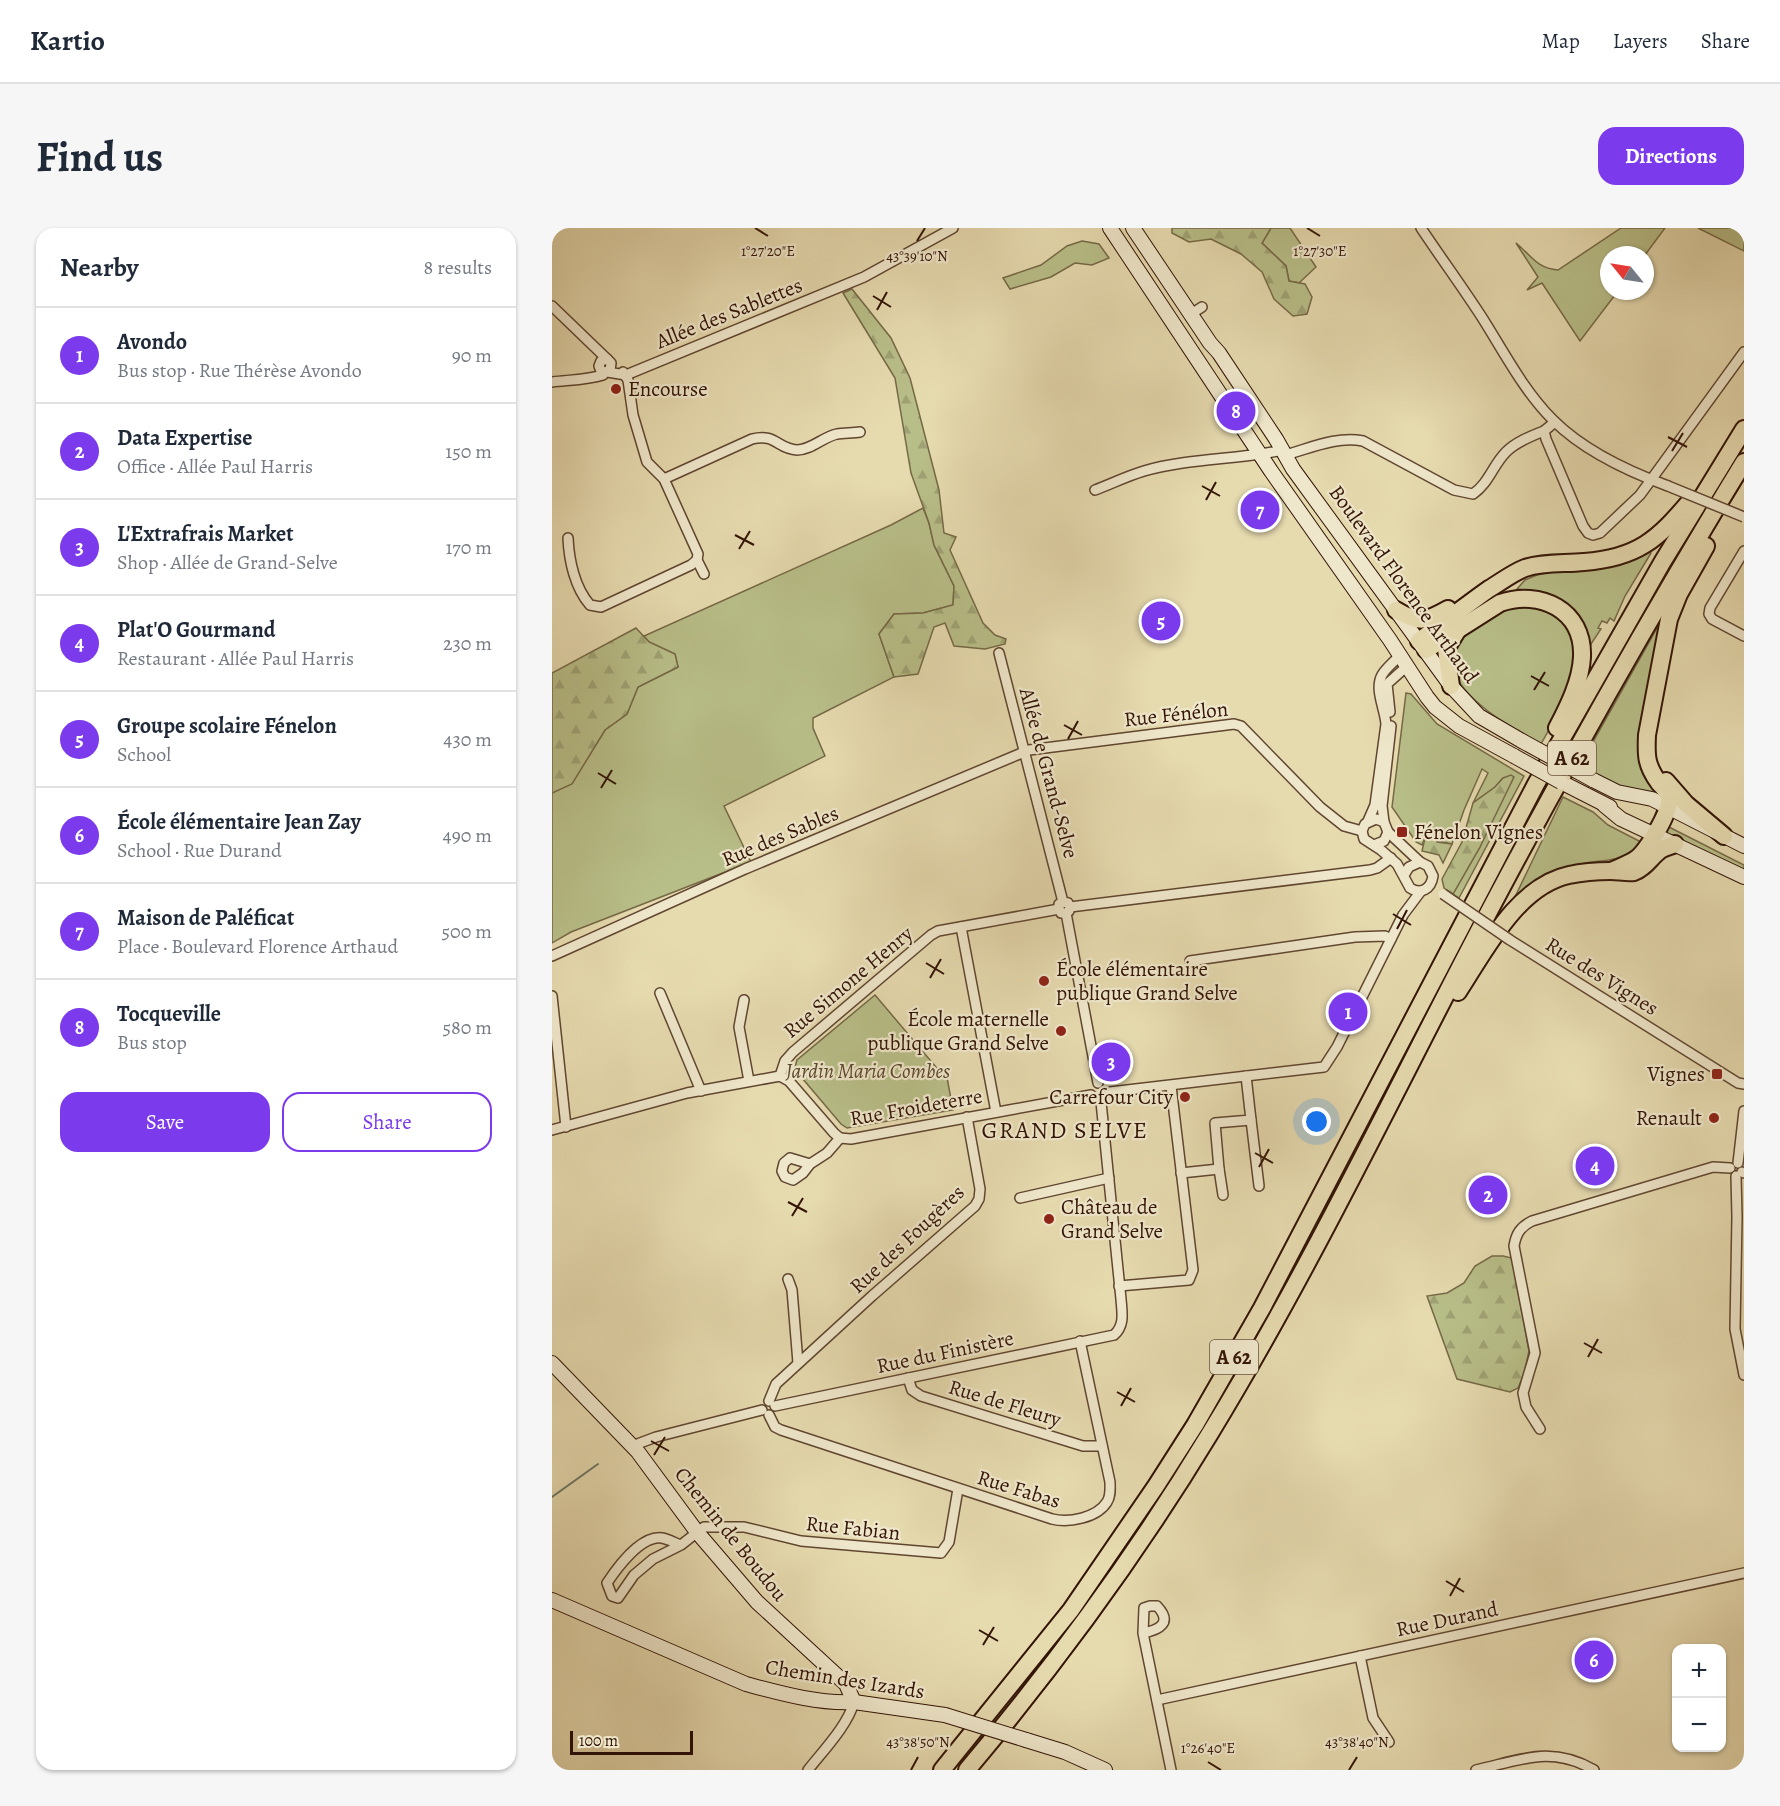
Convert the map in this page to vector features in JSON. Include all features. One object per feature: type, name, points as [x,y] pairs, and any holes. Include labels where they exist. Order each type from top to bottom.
[{"type":"highway","name":"A 62","points":[[941,1770],[1071,1610],[1145,1504],[1195,1425],[1273,1287],[1459,930],[1583,701],[1719,467],[1744,429]]},
{"type":"highway","name":"A 62","points":[[968,1770],[1049,1670],[1127,1563],[1208,1437],[1274,1322],[1493,904],[1631,652],[1744,462]]},
{"type":"highway","points":[[1422,646],[1466,605],[1524,568],[1615,558],[1642,546],[1668,527],[1719,467]]},
{"type":"highway","points":[[1611,871],[1637,858],[1647,848],[1669,807],[1668,793],[1651,771],[1645,751],[1662,648],[1669,619],[1679,594],[1744,477]]},
{"type":"highway","points":[[1422,646],[1491,608],[1508,600],[1523,598],[1541,599],[1566,614],[1577,632],[1582,651],[1578,678],[1560,723],[1460,910],[1459,930]]},
{"type":"highway","points":[[1396,610],[1412,619],[1425,621],[1453,607],[1466,605]]},
{"type":"highway","points":[[1451,686],[1446,649],[1450,639],[1462,626]]},
{"type":"highway","points":[[1647,743],[1653,760],[1663,777],[1686,804],[1724,836]]},
{"type":"highway","points":[[1413,1060],[1504,923],[1536,891],[1557,879],[1581,873],[1632,872],[1647,863],[1661,850],[1675,844]]},
{"type":"street","name":"Allée des Sablettes","points":[[626,375],[846,284],[953,228]]},
{"type":"street","name":"Boulevard Florence Arthaud","points":[[1110,228],[1263,459],[1315,531],[1427,698],[1459,726],[1604,805],[1621,819],[1655,832],[1744,877]]},
{"type":"street","name":"Boulevard Florence Arthaud","points":[[1133,228],[1196,311],[1285,455],[1451,686],[1466,703],[1485,721],[1593,780],[1617,792],[1645,797],[1669,807],[1744,846]]},
{"type":"street","points":[[1421,228],[1482,318],[1526,389],[1555,422],[1595,452],[1651,480],[1744,517]]},
{"type":"street","points":[[552,306],[595,348],[605,366],[626,375],[633,415],[647,462],[664,479],[698,554],[697,560],[704,574]]},
{"type":"street","points":[[1544,431],[1588,533],[1593,535],[1600,533],[1640,495],[1744,352]]},
{"type":"street","points":[[552,382],[581,378],[605,366]]},
{"type":"street","points":[[1095,490],[1144,471],[1185,463],[1263,459],[1333,441],[1353,439],[1363,441],[1454,490],[1473,494],[1480,490],[1507,451],[1521,441],[1544,431],[1555,422]]},
{"type":"street","points":[[664,479],[761,436],[798,450],[835,434],[860,432]]},
{"type":"street","points":[[568,538],[569,556],[582,596],[590,606],[601,607],[691,565],[697,560]]},
{"type":"street","points":[[1744,551],[1708,614],[1712,619],[1744,636]]},
{"type":"street","points":[[1110,1092],[1324,1068],[1337,1047],[1403,915],[1407,900],[1404,875],[1391,858],[1364,839],[1362,831],[1375,805],[1386,724],[1379,689],[1380,679],[1422,646]]},
{"type":"street","name":"Allée de Grand-Selve","points":[[999,653],[1065,908],[1098,1083]]},
{"type":"street","points":[[1402,661],[1386,688],[1391,715],[1382,806],[1384,822],[1388,832],[1420,862],[1431,869],[1433,880],[1403,915]]},
{"type":"street","name":"Rue Fénélon","points":[[1024,752],[1234,724],[1241,726],[1320,807],[1344,826],[1362,831]]},
{"type":"street","name":"Rue des Sables","points":[[552,956],[745,870],[1024,752]]},
{"type":"street","points":[[1368,821],[1376,819],[1384,822]]},
{"type":"street","points":[[1374,845],[1384,841],[1388,832]]},
{"type":"street","points":[[1065,908],[1370,870],[1391,858]]},
{"type":"street","points":[[1404,875],[1409,867],[1420,862]]},
{"type":"street","name":"Rue des Vignes","points":[[1433,880],[1443,894],[1509,940],[1738,1083],[1744,1084]]},
{"type":"street","points":[[1407,885],[1413,891],[1424,890]]},
{"type":"street","name":"Rue des Vignes","points":[[1424,890],[1443,894]]},
{"type":"street","name":"Rue Simone Henry","points":[[780,1076],[785,1061],[793,1052],[931,935],[938,931],[1065,908]]},
{"type":"street","points":[[961,927],[996,1112]]},
{"type":"street","points":[[1190,961],[1355,937],[1385,936],[1391,939]]},
{"type":"street","points":[[660,993],[701,1091]]},
{"type":"street","points":[[552,996],[566,1126]]},
{"type":"street","points":[[744,1000],[739,1027],[749,1081]]},
{"type":"street","points":[[552,1130],[658,1100],[780,1076]]},
{"type":"street","name":"Rue Froideterre","points":[[780,1076],[789,1081],[840,1138],[851,1139],[1091,1095]]},
{"type":"street","points":[[1246,1076],[1259,1186]]},
{"type":"street","points":[[1098,1083],[1106,1084],[1110,1092],[1108,1099],[1101,1102],[1095,1100],[1091,1095],[1092,1088],[1098,1083]]},
{"type":"street","points":[[1101,1102],[1119,1286],[1189,1280],[1193,1270],[1171,1086]]},
{"type":"street","points":[[1744,1111],[1738,1170],[1737,1217],[1740,1305],[1737,1344],[1744,1375]]},
{"type":"street","name":"Rue des Fougères","points":[[766,1412],[763,1405],[772,1404],[776,1384],[980,1200],[967,1118]]},
{"type":"street","points":[[1223,1195],[1215,1123],[1251,1120]]},
{"type":"street","points":[[810,1164],[827,1153],[840,1138]]},
{"type":"street","points":[[1540,1429],[1526,1407],[1524,1393],[1535,1353],[1515,1246],[1516,1236],[1520,1229],[1532,1221],[1713,1167],[1738,1170]]},
{"type":"street","points":[[1181,1173],[1219,1169]]},
{"type":"street","points":[[1020,1198],[1108,1178]]},
{"type":"street","points":[[788,1279],[792,1290],[798,1363]]},
{"type":"street","name":"Rue du Finistère","points":[[772,1404],[1114,1335],[1122,1323],[1119,1286]]},
{"type":"street","name":"Rue Fabas","points":[[766,1412],[775,1427],[782,1430],[958,1489],[1066,1522],[1093,1513],[1105,1505],[1109,1499],[1110,1482],[1080,1341]]},
{"type":"street","name":"Chemin de Boudou","points":[[552,1363],[632,1446],[697,1532],[770,1616],[846,1684],[854,1702]]},
{"type":"street","name":"Rue de Fleury","points":[[908,1378],[912,1390],[921,1396],[1083,1446],[1102,1446]]},
{"type":"street","points":[[632,1446],[656,1437],[766,1412]]},
{"type":"street","name":"Rue Fabian","points":[[697,1532],[704,1527],[744,1527],[801,1541],[940,1553],[949,1542],[958,1489]]},
{"type":"street","points":[[681,1545],[661,1538],[645,1542],[621,1562],[607,1583],[612,1596],[618,1598],[634,1575],[653,1559],[681,1545],[697,1532]]},
{"type":"street","name":"Rue Durand","points":[[1157,1700],[1744,1573]]},
{"type":"street","name":"Chemin des Izards","points":[[552,1600],[746,1684],[780,1693],[839,1703],[854,1702],[945,1715],[1065,1752],[1105,1770]]},
{"type":"street","points":[[1143,1634],[1171,1770]]},
{"type":"street","points":[[1360,1656],[1373,1718],[1389,1742]]},
{"type":"street","points":[[808,1770],[837,1734],[851,1713],[854,1702]]},
{"type":"street","points":[[1476,1770],[1541,1755],[1573,1759],[1594,1770]]},
{"type":"green space","points":[[1172,228],[1271,228],[1262,243],[1286,266],[1289,281],[1305,284],[1312,297],[1307,314],[1293,316],[1274,299],[1262,272],[1241,254],[1211,239],[1189,242],[1172,233]]},
{"type":"green space","points":[[1271,228],[1290,228],[1316,267],[1299,283],[1289,281],[1286,266],[1262,243]]},
{"type":"green space","points":[[1621,228],[1665,228],[1652,246],[1600,246],[1600,300],[1611,300],[1580,341],[1542,283],[1527,290],[1538,277],[1516,243],[1539,264],[1558,270]]},
{"type":"green space","points":[[1698,228],[1744,228],[1744,251]]},
{"type":"green space","points":[[1082,241],[1099,244],[1109,258],[1092,265],[1075,263],[1051,277],[1010,289],[1003,278],[1041,265],[1067,246]]},
{"type":"green space","points":[[852,289],[891,338],[910,378],[939,490],[944,533],[956,537],[950,550],[983,623],[995,635],[1006,639],[1005,644],[985,649],[954,646],[945,623],[934,627],[918,674],[894,677],[879,634],[894,614],[923,613],[953,605],[954,586],[934,545],[929,523],[911,473],[895,378],[843,293]]},
{"type":"green space","points":[[923,508],[934,545],[954,586],[953,605],[923,613],[894,614],[879,634],[894,677],[813,718],[813,728],[825,756],[724,806],[751,862],[571,932],[552,943],[552,793],[572,783],[605,730],[627,714],[638,687],[678,667],[675,654],[649,642],[644,636],[891,525]]},
{"type":"green space","points":[[1649,551],[1651,553],[1625,596],[1614,621],[1610,618],[1607,623],[1602,621],[1598,628],[1601,629],[1591,644],[1577,616],[1567,604],[1544,593],[1517,589],[1525,580],[1537,575]]},
{"type":"green space","points":[[1520,606],[1548,611],[1564,623],[1572,638],[1574,655],[1572,674],[1558,712],[1541,744],[1503,722],[1477,702],[1466,691],[1453,667],[1452,644],[1498,612]]},
{"type":"green space","points":[[1665,614],[1641,741],[1664,798],[1616,786],[1580,765]]},
{"type":"green space","points":[[636,628],[649,642],[675,654],[678,667],[638,687],[627,714],[605,730],[572,784],[552,793],[552,673]]},
{"type":"green space","points":[[1406,693],[1411,694],[1437,724],[1524,776],[1459,898],[1453,894],[1480,847],[1503,778],[1473,803],[1488,773],[1482,769],[1452,844],[1425,838],[1422,845],[1416,842],[1392,807]]},
{"type":"green space","points":[[1511,775],[1514,777],[1480,847],[1453,894],[1444,888],[1442,879],[1462,842],[1473,803],[1503,778]]},
{"type":"green space","points":[[1563,797],[1593,812],[1608,825],[1643,843],[1636,850],[1620,858],[1573,866],[1515,897]]},
{"type":"green space","points":[[1667,826],[1744,865],[1744,872],[1666,835],[1664,831]]},
{"type":"green space","points":[[1432,834],[1437,842],[1452,844],[1443,863],[1439,855],[1422,851],[1425,838]]},
{"type":"green space","name":"Jardin Maria Combes","points":[[875,995],[941,1073],[946,1072],[953,1110],[847,1128],[841,1124],[797,1072],[795,1067],[797,1060]]},
{"type":"green space","points":[[1492,1256],[1512,1258],[1529,1351],[1518,1388],[1510,1392],[1457,1379],[1427,1296],[1447,1293],[1464,1283],[1475,1266]]},
{"type":"waterway","points":[[552,1497],[598,1464]]},
{"type":"place","name":"Encourse","points":[[616,389]]},
{"type":"place","name":"Tocqueville","points":[[1236,411]]},
{"type":"place","name":"Maison de Paléficat","points":[[1260,510]]},
{"type":"place","name":"Groupe scolaire Fénelon","points":[[1161,621]]},
{"type":"place","name":"Fénelon Vignes","points":[[1402,832]]},
{"type":"place","name":"École élémentaire publique Grand Selve","points":[[1044,981]]},
{"type":"place","name":"Avondo","points":[[1348,1012]]},
{"type":"place","name":"École maternelle publique Grand Selve","points":[[1061,1031]]},
{"type":"place","name":"L'Extrafrais Market","points":[[1111,1062]]},
{"type":"place","name":"Vignes","points":[[1717,1074]]},
{"type":"place","name":"Carrefour City","points":[[1185,1097]]},
{"type":"place","name":"Renault","points":[[1714,1118]]},
{"type":"place","name":"Plat'O Gourmand","points":[[1595,1166]]},
{"type":"place","name":"Data Expertise","points":[[1488,1195]]},
{"type":"place","name":"Château de Grand Selve","points":[[1049,1219]]},
{"type":"place","name":"École élémentaire Jean Zay","points":[[1594,1660]]},
{"type":"district","name":"GRAND SELVE","points":[[1065,1130]]}]
